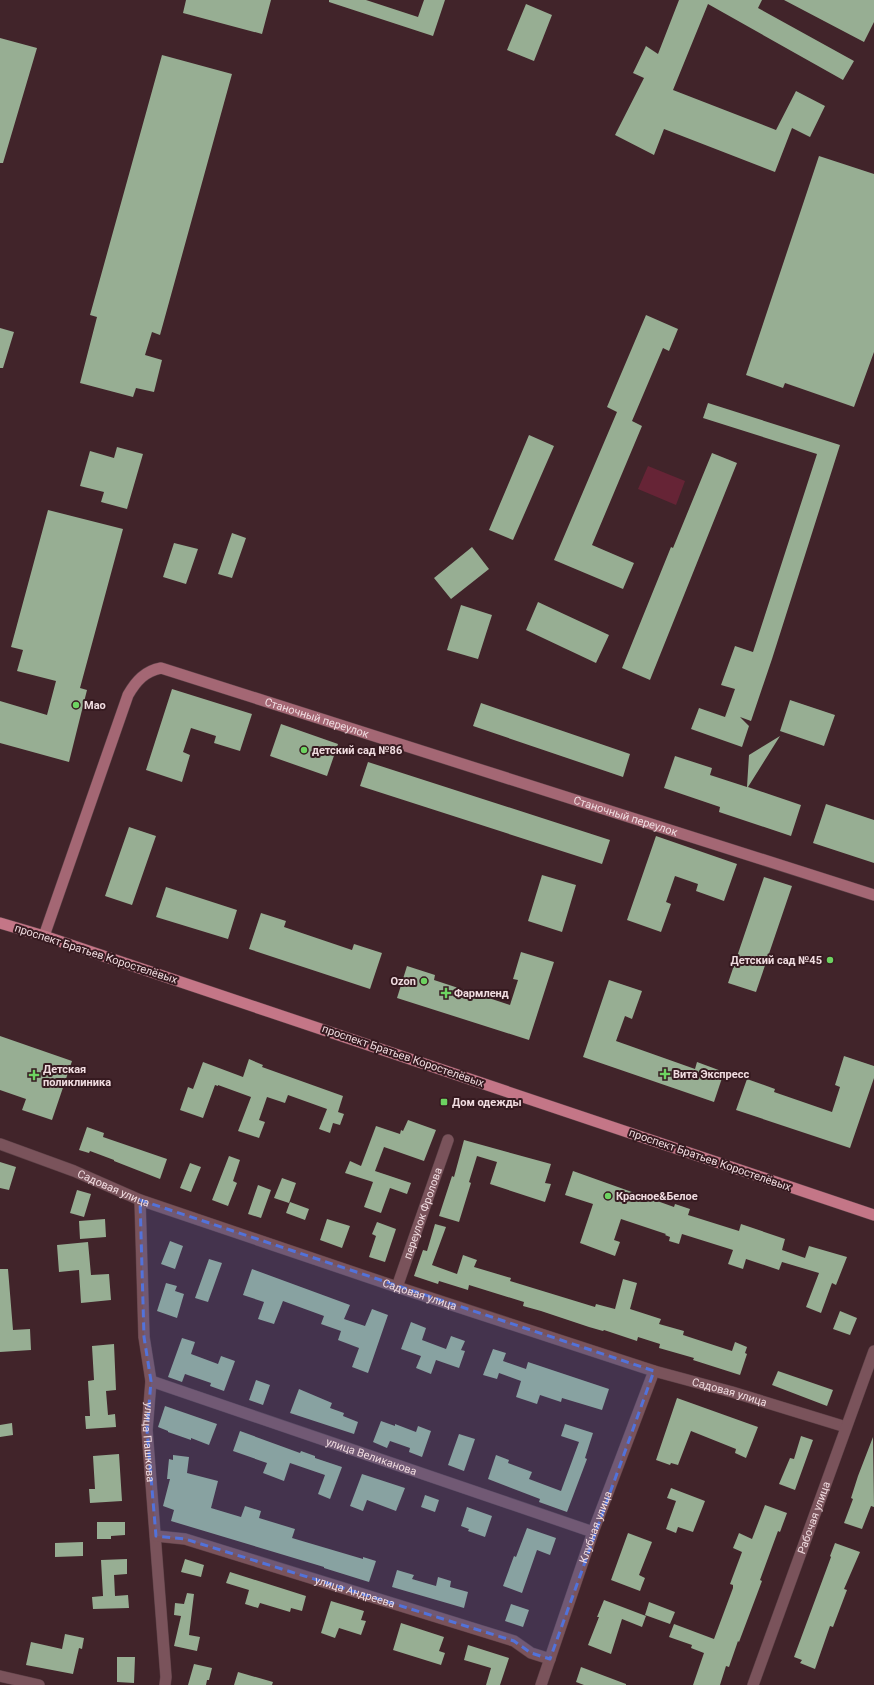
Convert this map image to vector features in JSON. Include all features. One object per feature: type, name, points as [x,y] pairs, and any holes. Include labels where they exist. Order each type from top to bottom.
[{"type":"main road","name":"Станочный переулок","points":[[44,936],[128,695],[135,683],[145,674],[152,670],[161,668],[874,895]]},
{"type":"main road","name":"проспект Братьев Коростелёвых","points":[[0,923],[44,936],[874,1215]]},
{"type":"street","name":"переулок Фролова","points":[[397,1287],[448,1140]]},
{"type":"street","name":"Садовая улица","points":[[0,1144],[74,1171],[140,1200],[397,1287],[654,1371],[732,1392],[846,1427]]},
{"type":"street","name":"улица Пашкова","points":[[140,1200],[144,1337],[151,1380],[147,1430],[166,1677],[165,1685]]},
{"type":"street","name":"Рабочая улица","points":[[753,1685],[874,1351]]},
{"type":"street","name":"Клубная улица","points":[[541,1685],[593,1532],[654,1371]]},
{"type":"street","name":"улица Великанова","points":[[151,1380],[593,1532]]},
{"type":"street","name":"улица Андреева","points":[[156,1536],[185,1539],[514,1641],[531,1653],[550,1659]]},
{"type":"street","points":[[0,1676],[39,1685]]},
{"type":"highlighted area","points":[[140,1200],[654,1371],[550,1659],[531,1653],[514,1641],[185,1539],[156,1536],[147,1430],[151,1381],[144,1337]]},
{"type":"shaded area","points":[[648,466],[685,481],[676,505],[638,489]]},
{"type":"building","points":[[186,0],[271,0],[262,34],[183,13]]},
{"type":"building","points":[[329,0],[366,0],[418,17],[424,0],[445,0],[433,36],[329,2]]},
{"type":"building","points":[[679,0],[762,0],[758,8],[854,61],[843,80],[708,4],[673,90],[776,130],[796,91],[825,106],[810,137],[792,128],[775,172],[664,129],[654,155],[615,135],[644,78],[633,73],[646,46],[658,54]]},
{"type":"building","points":[[784,0],[874,0],[874,22],[864,42]]},
{"type":"building","points":[[526,4],[552,15],[534,61],[507,50]]},
{"type":"building","points":[[0,38],[37,48],[3,163],[0,163]]},
{"type":"building","points":[[162,55],[232,74],[160,335],[152,332],[145,355],[162,360],[154,392],[136,388],[133,397],[80,383],[97,317],[90,315]]},
{"type":"building","points":[[819,156],[874,174],[874,352],[854,407],[785,383],[783,388],[746,375]]},
{"type":"building","points":[[646,315],[678,329],[669,351],[663,348],[632,421],[642,426],[592,545],[634,563],[623,589],[554,560],[617,412],[607,407]]},
{"type":"building","points":[[0,328],[14,332],[3,368],[0,368]]},
{"type":"building","points":[[708,403],[840,445],[751,721],[740,717],[749,726],[742,747],[691,729],[699,708],[725,717],[735,689],[721,685],[735,646],[753,652],[817,454],[703,418]]},
{"type":"building","points":[[529,435],[554,446],[513,540],[489,530]]},
{"type":"building","points":[[117,447],[143,454],[127,509],[101,502],[104,492],[80,486],[90,451],[114,458]]},
{"type":"building","points":[[712,453],[737,463],[650,680],[622,668],[671,547],[673,548]]},
{"type":"building","points":[[48,510],[123,529],[80,688],[87,690],[69,762],[0,743],[0,701],[47,715],[56,681],[17,671],[23,650],[11,647]]},
{"type":"building","points":[[232,533],[246,538],[232,578],[218,574]]},
{"type":"building","points":[[174,543],[198,549],[186,584],[163,577]]},
{"type":"building","points":[[472,547],[489,569],[451,599],[434,578]]},
{"type":"building","points":[[538,602],[609,635],[596,663],[526,630]]},
{"type":"building","points":[[461,605],[492,615],[478,659],[447,650]]},
{"type":"building","points":[[172,689],[252,714],[240,751],[214,743],[216,736],[191,728],[183,752],[190,755],[182,782],[146,770]]},
{"type":"building","points":[[790,700],[835,715],[824,746],[780,731]]},
{"type":"building","points":[[481,703],[630,754],[623,777],[473,726]]},
{"type":"building","name":"детский сад №86","points":[[281,724],[338,744],[327,776],[270,756]]},
{"type":"building","points":[[780,736],[748,787],[801,805],[791,836],[719,812],[720,807],[664,788],[675,756],[712,768],[710,775],[747,787],[749,755]]},
{"type":"building","points":[[368,762],[610,840],[602,864],[360,786]]},
{"type":"building","points":[[826,804],[874,820],[874,863],[813,843]]},
{"type":"building","points":[[129,827],[156,836],[132,905],[105,896]]},
{"type":"building","points":[[656,836],[737,864],[724,901],[696,891],[698,884],[675,876],[666,902],[671,904],[661,932],[627,920]]},
{"type":"building","points":[[542,875],[576,885],[562,932],[528,921]]},
{"type":"building","points":[[764,877],[792,886],[756,992],[728,983]]},
{"type":"building","points":[[166,887],[237,910],[228,939],[156,917]]},
{"type":"building","points":[[261,913],[286,921],[284,927],[352,950],[354,944],[382,953],[370,989],[249,949]]},
{"type":"building","points":[[521,952],[554,962],[529,1040],[397,998],[407,966],[435,975],[434,980],[510,1005],[518,980],[513,979]]},
{"type":"building","points":[[609,980],[642,991],[632,1019],[625,1016],[616,1041],[695,1069],[697,1062],[724,1072],[714,1102],[583,1057]]},
{"type":"building","name":"Детская поликлиника","points":[[0,1036],[72,1061],[52,1120],[22,1110],[26,1099],[0,1090]]},
{"type":"building","points":[[844,1056],[874,1066],[874,1078],[850,1148],[736,1110],[747,1079],[775,1089],[774,1092],[832,1112],[840,1087],[835,1085]]},
{"type":"building","points":[[249,1059],[263,1065],[262,1067],[343,1096],[338,1112],[344,1114],[340,1125],[333,1123],[330,1133],[319,1129],[327,1109],[288,1095],[285,1103],[267,1097],[259,1120],[265,1122],[259,1138],[238,1131],[251,1097],[218,1085],[215,1085],[203,1118],[180,1110],[188,1087],[193,1089],[203,1062],[243,1077]]},
{"type":"building","points":[[408,1120],[436,1130],[424,1161],[384,1147],[375,1171],[411,1183],[407,1194],[390,1188],[381,1213],[364,1207],[373,1182],[345,1173],[350,1161],[361,1166],[376,1126],[400,1134]]},
{"type":"building","points":[[87,1127],[104,1133],[103,1137],[167,1159],[160,1179],[90,1151],[89,1153],[79,1150]]},
{"type":"building","points":[[464,1140],[551,1164],[545,1183],[551,1184],[545,1202],[490,1184],[497,1162],[477,1156],[469,1182],[471,1183],[459,1222],[439,1216],[452,1176],[454,1177]]},
{"type":"building","points":[[229,1156],[240,1160],[233,1181],[237,1183],[228,1206],[212,1200]]},
{"type":"building","points":[[0,1162],[16,1167],[9,1190],[0,1188]]},
{"type":"building","points":[[190,1163],[201,1167],[191,1192],[180,1188]]},
{"type":"building","points":[[573,1171],[674,1207],[675,1204],[690,1209],[688,1215],[739,1231],[741,1224],[785,1239],[782,1250],[805,1258],[809,1246],[847,1257],[836,1285],[832,1283],[821,1313],[806,1307],[819,1273],[782,1262],[779,1270],[746,1259],[743,1269],[728,1264],[733,1250],[682,1234],[679,1244],[669,1241],[670,1237],[665,1235],[666,1234],[621,1219],[614,1240],[620,1242],[615,1256],[580,1243],[593,1204],[565,1195]]},
{"type":"building","points":[[282,1178],[296,1183],[289,1203],[274,1198]]},
{"type":"building","points":[[258,1185],[271,1190],[261,1218],[248,1214]]},
{"type":"building","points":[[77,1190],[91,1194],[84,1217],[70,1213]]},
{"type":"building","points":[[290,1202],[309,1209],[305,1220],[286,1213]]},
{"type":"building","points":[[105,1219],[106,1237],[80,1239],[79,1221]]},
{"type":"building","points":[[327,1219],[350,1226],[342,1248],[320,1240]]},
{"type":"building","points":[[377,1222],[396,1229],[385,1262],[369,1257],[376,1236],[372,1234]]},
{"type":"building","points":[[435,1224],[446,1227],[432,1265],[457,1274],[463,1255],[477,1260],[474,1267],[511,1278],[510,1281],[595,1307],[596,1304],[615,1309],[623,1279],[637,1283],[630,1309],[661,1319],[659,1324],[684,1331],[683,1335],[732,1351],[735,1342],[747,1347],[745,1353],[747,1354],[740,1375],[693,1360],[694,1358],[659,1348],[660,1344],[638,1337],[637,1341],[604,1330],[589,1327],[523,1306],[524,1302],[469,1285],[468,1290],[439,1281],[438,1284],[414,1276],[423,1250],[427,1251]]},
{"type":"building","points":[[170,1241],[183,1246],[175,1269],[161,1264]]},
{"type":"building","points":[[88,1242],[91,1275],[109,1274],[111,1300],[81,1303],[79,1270],[59,1272],[57,1245]]},
{"type":"building","points":[[209,1259],[222,1263],[208,1302],[195,1298]]},
{"type":"building","points":[[0,1269],[8,1269],[13,1330],[30,1329],[31,1350],[0,1352]]},
{"type":"building","points":[[252,1269],[350,1305],[344,1319],[365,1326],[372,1309],[388,1315],[368,1373],[352,1367],[359,1348],[338,1340],[341,1331],[321,1324],[324,1316],[283,1301],[274,1324],[258,1319],[264,1302],[243,1295]]},
{"type":"building","points":[[166,1283],[177,1286],[175,1291],[184,1294],[177,1318],[157,1311]]},
{"type":"building","points":[[840,1311],[857,1318],[850,1335],[833,1329]]},
{"type":"building","points":[[411,1322],[426,1328],[422,1340],[446,1349],[451,1336],[465,1341],[461,1350],[465,1351],[459,1368],[436,1360],[431,1374],[416,1368],[421,1356],[401,1349]]},
{"type":"building","points":[[182,1338],[195,1342],[191,1354],[218,1364],[221,1356],[235,1361],[224,1391],[210,1386],[211,1383],[185,1374],[182,1382],[168,1377]]},
{"type":"building","points":[[114,1344],[116,1390],[106,1391],[108,1415],[115,1414],[116,1427],[86,1429],[85,1416],[90,1416],[88,1381],[94,1380],[92,1346]]},
{"type":"building","points":[[493,1349],[506,1353],[503,1361],[526,1369],[528,1362],[609,1389],[602,1410],[562,1398],[561,1402],[540,1395],[537,1404],[516,1397],[521,1381],[499,1373],[497,1379],[483,1375]]},
{"type":"building","points":[[778,1371],[833,1390],[827,1406],[772,1385]]},
{"type":"building","points":[[256,1380],[270,1385],[263,1405],[249,1400]]},
{"type":"building","points":[[299,1389],[332,1403],[330,1408],[344,1413],[343,1416],[358,1422],[354,1434],[290,1413]]},
{"type":"building","points":[[677,1398],[758,1427],[746,1458],[735,1453],[736,1449],[691,1431],[678,1465],[671,1463],[670,1465],[656,1460]]},
{"type":"building","points":[[165,1406],[217,1424],[209,1445],[191,1438],[191,1440],[168,1432],[158,1427]]},
{"type":"building","points":[[381,1421],[395,1426],[395,1424],[416,1432],[418,1426],[431,1431],[422,1457],[409,1452],[410,1448],[390,1441],[387,1448],[373,1442]]},
{"type":"building","points":[[12,1423],[13,1435],[0,1437],[0,1425]]},
{"type":"building","points":[[565,1424],[593,1433],[585,1458],[587,1459],[567,1512],[539,1502],[540,1499],[488,1479],[496,1455],[509,1460],[508,1463],[532,1472],[529,1479],[561,1491],[579,1442],[561,1436]]},
{"type":"building","points":[[240,1431],[300,1453],[301,1451],[315,1456],[315,1458],[342,1467],[330,1499],[318,1494],[325,1475],[290,1463],[284,1481],[263,1473],[267,1463],[233,1451]]},
{"type":"building","points":[[459,1434],[475,1439],[464,1471],[448,1465]]},
{"type":"building","points":[[801,1436],[813,1440],[795,1490],[779,1484],[790,1458],[794,1459]]},
{"type":"building","points":[[873,1437],[874,1507],[871,1506],[862,1529],[844,1523],[853,1499],[851,1498],[858,1476]]},
{"type":"building","points":[[119,1454],[122,1501],[90,1503],[89,1489],[95,1489],[93,1456]]},
{"type":"building","points":[[173,1455],[189,1457],[187,1473],[218,1481],[211,1508],[241,1517],[245,1506],[261,1511],[259,1518],[295,1529],[292,1538],[363,1559],[363,1557],[376,1561],[369,1582],[171,1521],[174,1510],[163,1506],[170,1479],[167,1479],[169,1459],[173,1460]]},
{"type":"building","points":[[362,1474],[405,1488],[396,1511],[367,1500],[363,1511],[350,1506]]},
{"type":"building","points":[[671,1488],[705,1501],[693,1532],[678,1527],[676,1533],[666,1529],[676,1501],[667,1498]]},
{"type":"building","points":[[425,1495],[439,1500],[435,1512],[421,1507]]},
{"type":"building","points":[[765,1505],[787,1513],[780,1532],[778,1531],[760,1580],[762,1581],[729,1667],[726,1666],[720,1685],[693,1685],[704,1653],[691,1648],[692,1645],[669,1637],[674,1624],[714,1639],[733,1588],[733,1585],[730,1584],[742,1552],[733,1548],[739,1533],[752,1539]]},
{"type":"building","points":[[467,1507],[492,1516],[485,1537],[468,1531],[469,1529],[461,1526]]},
{"type":"building","points":[[97,1522],[125,1522],[125,1535],[111,1536],[111,1539],[97,1539]]},
{"type":"building","points":[[527,1528],[556,1538],[550,1555],[537,1550],[522,1593],[503,1586],[514,1556],[516,1557]]},
{"type":"building","points":[[628,1533],[652,1542],[639,1575],[645,1578],[640,1591],[611,1580]]},
{"type":"building","points":[[83,1542],[83,1556],[55,1557],[55,1543]]},
{"type":"building","points":[[835,1543],[860,1552],[844,1589],[847,1590],[833,1627],[830,1626],[815,1669],[800,1663],[802,1660],[794,1657]]},
{"type":"building","points":[[127,1559],[127,1574],[114,1575],[115,1596],[128,1595],[129,1608],[93,1609],[92,1597],[103,1596],[101,1560]]},
{"type":"building","points":[[185,1559],[204,1565],[201,1577],[181,1572]]},
{"type":"building","points":[[397,1570],[414,1575],[412,1579],[436,1586],[438,1577],[451,1581],[450,1587],[468,1592],[464,1608],[392,1587]]},
{"type":"building","points":[[230,1572],[306,1596],[302,1611],[291,1608],[290,1612],[260,1603],[258,1608],[245,1604],[249,1590],[226,1583]]},
{"type":"building","points":[[187,1593],[194,1594],[189,1635],[200,1637],[197,1651],[174,1646],[181,1616],[174,1615],[175,1603],[184,1604]]},
{"type":"building","points":[[604,1600],[646,1616],[642,1627],[622,1619],[611,1654],[588,1645]]},
{"type":"building","points":[[331,1601],[364,1611],[361,1620],[366,1621],[361,1635],[339,1628],[335,1638],[321,1633]]},
{"type":"building","points":[[649,1602],[675,1612],[670,1624],[645,1615]]},
{"type":"building","points":[[511,1604],[529,1610],[523,1627],[505,1621]]},
{"type":"building","points":[[401,1623],[444,1637],[439,1651],[445,1653],[441,1665],[393,1650]]},
{"type":"building","points":[[65,1634],[84,1638],[82,1649],[79,1648],[73,1674],[26,1665],[31,1642],[62,1649]]},
{"type":"building","points":[[468,1645],[509,1658],[500,1685],[486,1685],[491,1668],[464,1660]]},
{"type":"building","points":[[117,1657],[135,1657],[134,1683],[117,1682]]},
{"type":"building","points":[[194,1664],[212,1668],[206,1685],[188,1685]]},
{"type":"building","points":[[581,1667],[626,1685],[584,1685],[576,1682]]},
{"type":"building","points":[[238,1672],[273,1682],[272,1685],[234,1685]]},
{"type":"place","name":"Мао","points":[[76,705]]},
{"type":"place","name":"детский сад №86","points":[[304,750]]},
{"type":"place","name":"Детский сад №45","points":[[830,960]]},
{"type":"place","name":"Ozon","points":[[424,981]]},
{"type":"place","name":"Фармленд","points":[[446,993]]},
{"type":"place","name":"Вита Экспресс","points":[[665,1074]]},
{"type":"place","name":"Детская поликлиника","points":[[34,1075]]},
{"type":"place","name":"Дом одежды","points":[[444,1102]]},
{"type":"place","name":"Красное&Белое","points":[[608,1196]]}]
